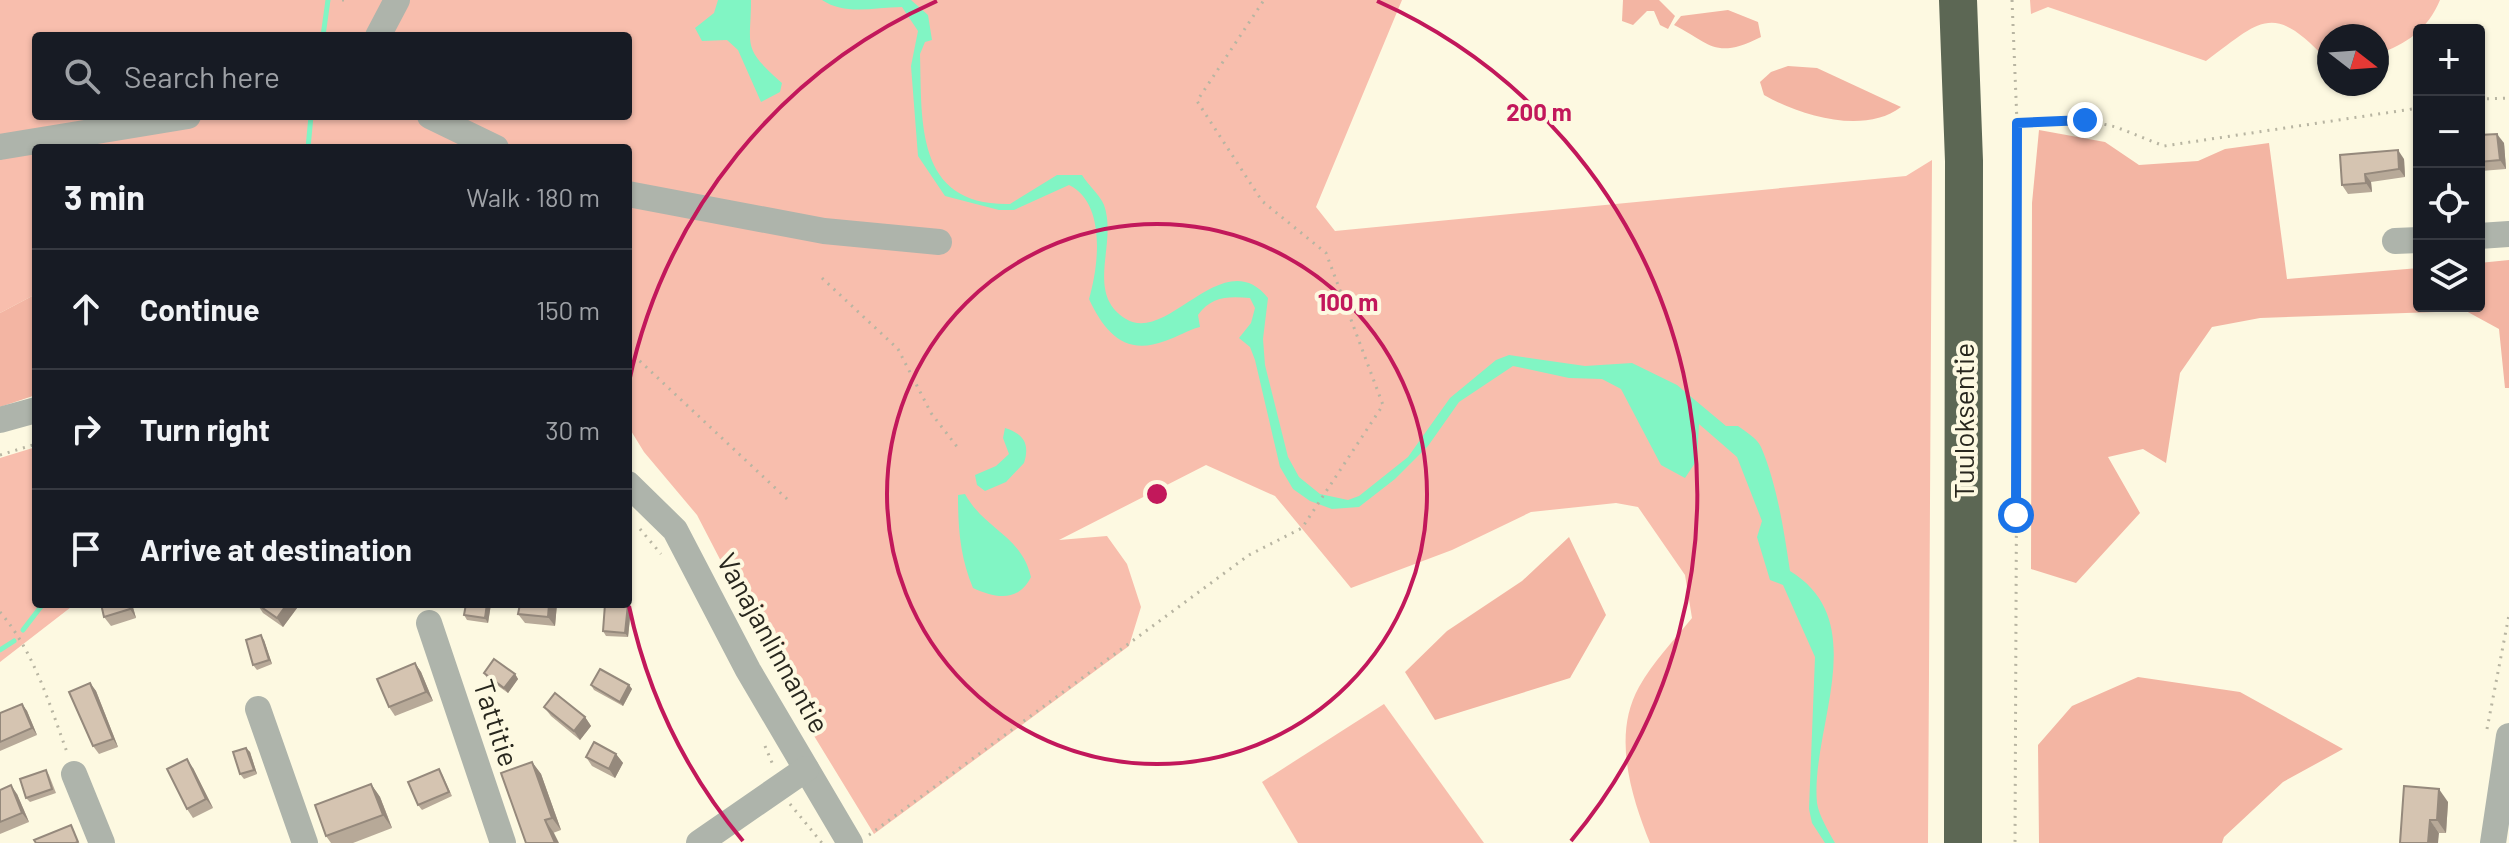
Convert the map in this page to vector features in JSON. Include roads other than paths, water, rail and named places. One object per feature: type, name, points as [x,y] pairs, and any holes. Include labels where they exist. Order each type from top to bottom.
[{"type":"highway","name":"Tuuloksentie","points":[[1958,0],[1964,161],[1963,843]]},
{"type":"street","points":[[380,32],[397,0]]},
{"type":"street","points":[[0,147],[164,120]]},
{"type":"street","points":[[438,120],[488,144]]},
{"type":"street","points":[[632,195],[824,231],[939,242]]},
{"type":"street","points":[[2485,236],[2509,234]]},
{"type":"street","points":[[0,420],[32,411]]},
{"type":"street","name":"Vanajanlinnantie","points":[[632,488],[675,530],[748,670],[850,843]]},
{"type":"street","name":"Tattitie","points":[[429,623],[503,843]]},
{"type":"street","points":[[258,709],[305,843]]},
{"type":"street","points":[[2493,843],[2509,736]]},
{"type":"street","points":[[699,843],[806,769]]},
{"type":"street","points":[[74,774],[102,843]]},
{"type":"waterway","points":[[324,32],[328,0]]},
{"type":"waterway","points":[[308,144],[311,120]]},
{"type":"waterway","points":[[23,630],[40,608]]},
{"type":"waterway","points":[[0,650],[14,641]]}]
